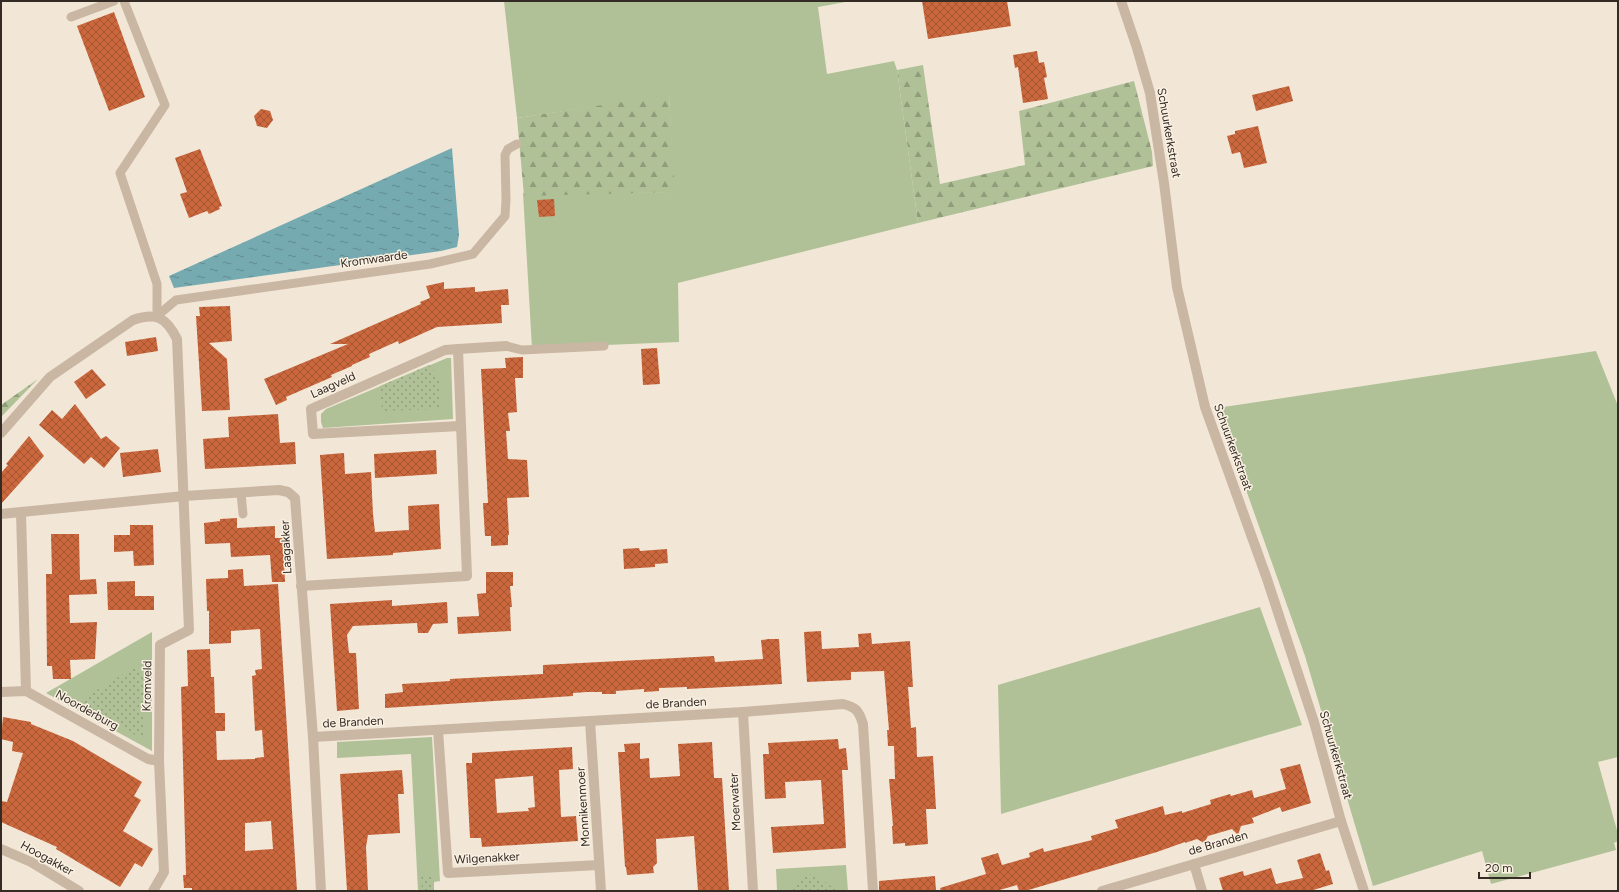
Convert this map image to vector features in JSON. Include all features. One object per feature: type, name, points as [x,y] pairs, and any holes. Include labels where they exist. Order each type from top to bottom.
[{"type":"street","name":"Schuurkerkstraat","points":[[1121,1],[1150,94],[1164,183],[1177,287],[1205,407],[1267,579],[1314,722],[1341,821],[1364,891]]},
{"type":"street","points":[[1,433],[50,377],[132,320],[143,317],[157,316],[170,326],[177,339],[184,496]]},
{"type":"street","name":"Laagveld","points":[[460,426],[313,434],[312,409],[445,350],[506,346]]},
{"type":"street","points":[[301,586],[467,576],[458,349]]},
{"type":"street","name":"Laagakker","points":[[1,514],[184,496],[279,490],[288,492],[295,498],[313,737],[320,891]]},
{"type":"street","name":"Kromveld","points":[[153,891],[164,872],[159,760],[160,645],[189,630],[184,496]]},
{"type":"street","points":[[1,692],[26,691],[21,513]]},
{"type":"street","name":"Noorderburg","points":[[26,691],[148,759],[159,760]]},
{"type":"street","name":"de Branden","points":[[313,737],[743,712],[843,704],[852,706],[860,714],[863,724],[873,891]]},
{"type":"street","name":"Moerwater","points":[[743,712],[753,891]]},
{"type":"street","name":"Monnikenmoer","points":[[590,720],[601,891]]},
{"type":"street","name":"Wilgenakker","points":[[438,730],[448,873],[599,865]]},
{"type":"street","name":"de Branden","points":[[1102,891],[1341,821]]},
{"type":"street","name":"Hoogakker","points":[[1,849],[31,862],[79,891]]},
{"type":"street","points":[[1194,864],[1202,891]]},
{"type":"lane","points":[[71,17],[114,1]]},
{"type":"lane","points":[[124,1],[165,105],[120,173],[157,284],[157,316]]},
{"type":"lane","name":"Kromwaarde","points":[[157,316],[176,300],[430,264],[473,254],[496,229],[505,216],[505,155],[508,149],[517,144]]},
{"type":"lane","points":[[506,346],[522,350],[604,346]]},
{"type":"lane","points":[[241,493],[243,514]]},
{"type":"green space","points":[[504,1],[851,1],[818,7],[827,74],[894,61],[897,70],[918,223],[678,283],[679,342],[532,348],[523,193],[674,192],[669,96],[517,118]]},
{"type":"green space","points":[[923,65],[940,184],[1025,165],[1019,111],[1134,81],[1152,152],[1153,166],[918,223],[897,70]]},
{"type":"green space","points":[[669,95],[675,192],[524,196],[517,118]]},
{"type":"green space","points":[[1596,351],[1618,406],[1618,757],[1598,762],[1618,834],[1618,841],[1614,843],[1616,850],[1491,884],[1482,851],[1373,886],[1305,656],[1217,408]]},
{"type":"green space","points":[[447,358],[451,358],[453,419],[323,428],[321,414],[326,409]]},
{"type":"green space","points":[[429,365],[440,378],[440,409],[382,411],[380,386]]},
{"type":"green space","points":[[38,379],[1,417],[1,405]]},
{"type":"green space","points":[[1260,607],[1302,725],[1001,814],[998,685]]},
{"type":"green space","points":[[152,632],[152,751],[46,693]]},
{"type":"green space","points":[[136,666],[145,681],[145,731],[141,737],[88,709],[80,702]]},
{"type":"green space","points":[[432,737],[440,881],[434,882],[434,891],[418,891],[411,754],[337,758],[337,742]]},
{"type":"green space","points":[[846,865],[848,891],[777,891],[776,869]]},
{"type":"green space","points":[[815,874],[837,891],[790,891],[807,875]]},
{"type":"green space","points":[[433,875],[434,891],[422,891],[421,876]]},
{"type":"water","points":[[452,148],[459,235],[457,247],[441,251],[174,288],[169,276]]},
{"type":"building","points":[[922,1],[1007,1],[1011,26],[928,39]]},
{"type":"building","points":[[114,12],[145,97],[109,111],[77,26]]},
{"type":"building","points":[[1037,51],[1039,63],[1044,62],[1047,77],[1044,78],[1048,99],[1023,103],[1018,67],[1015,68],[1013,55]]},
{"type":"building","points":[[1289,86],[1293,101],[1256,111],[1252,95]]},
{"type":"building","points":[[261,109],[270,111],[273,120],[267,128],[257,126],[254,116]]},
{"type":"building","points":[[1258,126],[1267,163],[1244,168],[1240,152],[1232,154],[1227,136],[1235,134],[1235,131]]},
{"type":"building","points":[[200,149],[222,206],[219,207],[220,209],[209,214],[207,211],[189,218],[180,194],[187,192],[175,158]]},
{"type":"building","points":[[554,199],[555,216],[539,217],[537,200]]},
{"type":"building","points":[[444,282],[444,289],[475,287],[475,292],[508,289],[509,305],[501,305],[502,323],[437,327],[399,344],[398,341],[369,354],[370,357],[331,375],[332,377],[286,397],[287,400],[276,405],[264,379],[348,344],[330,344],[421,304],[420,302],[430,298],[426,286]]},
{"type":"building","points":[[230,306],[232,341],[209,343],[227,359],[230,410],[202,411],[196,316],[200,316],[199,307]]},
{"type":"building","points":[[156,337],[158,351],[127,356],[125,342]]},
{"type":"building","points":[[657,348],[660,384],[643,385],[641,349]]},
{"type":"building","points":[[523,357],[523,378],[515,378],[517,412],[508,413],[510,431],[506,431],[508,459],[527,460],[529,497],[507,498],[509,535],[508,545],[491,546],[491,536],[485,536],[483,503],[488,503],[481,369],[506,368],[505,358]]},
{"type":"building","points":[[92,369],[106,385],[86,399],[74,382]]},
{"type":"building","points":[[75,404],[101,439],[106,436],[120,448],[104,468],[91,457],[84,464],[39,425],[52,410],[62,419]]},
{"type":"building","points":[[278,414],[280,443],[295,442],[296,464],[205,469],[203,439],[229,437],[228,417]]},
{"type":"building","points":[[29,436],[44,456],[1,504],[1,473],[8,465],[6,464]]},
{"type":"building","points":[[158,449],[161,472],[123,477],[120,453]]},
{"type":"building","points":[[436,450],[437,474],[375,478],[374,454]]},
{"type":"building","points":[[344,453],[345,474],[371,472],[375,532],[409,530],[408,506],[439,504],[441,549],[393,553],[393,555],[327,559],[320,455]]},
{"type":"building","points":[[237,518],[237,528],[275,526],[275,538],[283,538],[285,582],[272,582],[270,555],[231,557],[230,543],[205,544],[204,523],[220,521],[220,519]]},
{"type":"building","points":[[130,525],[153,525],[154,565],[134,566],[133,551],[114,552],[114,535],[130,535]]},
{"type":"building","points":[[51,534],[79,534],[80,580],[96,579],[97,594],[69,595],[70,623],[97,622],[95,659],[70,660],[71,679],[53,679],[52,666],[47,666],[46,574],[52,574]]},
{"type":"building","points":[[639,548],[640,551],[667,549],[668,563],[655,564],[655,567],[624,569],[623,549]]},
{"type":"building","points":[[243,569],[244,586],[278,584],[297,891],[192,891],[192,888],[184,888],[183,875],[186,875],[181,687],[188,686],[187,650],[210,649],[211,677],[214,677],[215,713],[225,713],[225,731],[216,731],[217,760],[255,759],[264,757],[262,730],[255,731],[252,676],[256,675],[255,670],[262,669],[260,629],[231,631],[231,643],[209,644],[209,611],[207,611],[206,579],[228,578],[228,570]],"holes":[[[271,821],[273,849],[245,851],[245,823]]]},
{"type":"building","points":[[486,572],[513,572],[513,586],[510,586],[512,607],[510,607],[511,631],[458,634],[457,617],[479,616],[477,594],[486,593]]},
{"type":"building","points":[[135,581],[135,596],[154,596],[154,610],[108,610],[107,582]]},
{"type":"building","points":[[392,600],[392,606],[447,602],[448,623],[433,624],[428,633],[418,633],[417,623],[353,626],[347,635],[349,653],[356,653],[359,709],[337,711],[330,604]]},
{"type":"building","points":[[821,631],[822,649],[859,647],[858,634],[871,633],[872,644],[910,641],[913,687],[908,687],[911,728],[916,727],[917,757],[933,756],[936,809],[926,809],[928,844],[905,846],[905,843],[893,844],[889,779],[895,779],[894,746],[888,746],[887,730],[889,730],[884,671],[851,672],[851,680],[807,682],[804,632]]},
{"type":"building","points":[[779,639],[782,684],[687,689],[687,687],[659,688],[659,691],[644,692],[644,689],[616,691],[616,694],[587,692],[573,693],[573,696],[385,708],[385,694],[403,692],[402,684],[450,681],[450,679],[543,674],[543,665],[714,656],[715,662],[763,659],[761,640]]},
{"type":"building","points":[[3,717],[31,722],[31,724],[73,741],[142,782],[134,796],[141,800],[123,831],[153,849],[142,867],[135,863],[120,887],[56,849],[57,847],[1,822],[1,801],[7,802],[23,753],[12,751],[13,742],[1,739]]},
{"type":"building","points":[[838,739],[839,749],[846,748],[848,770],[842,770],[846,848],[773,853],[771,827],[824,824],[821,780],[785,782],[786,798],[765,799],[763,754],[769,754],[768,743]]},
{"type":"building","points":[[712,742],[714,778],[722,778],[729,891],[698,891],[694,836],[656,839],[657,863],[653,867],[654,873],[627,875],[625,867],[618,752],[625,752],[624,744],[640,743],[640,759],[649,758],[650,778],[680,776],[678,744]]},
{"type":"building","points":[[572,747],[573,769],[559,770],[561,817],[576,816],[578,841],[482,847],[481,838],[470,838],[466,763],[472,763],[472,753]],"holes":[[[533,776],[535,807],[528,808],[529,811],[497,813],[495,779]]]},
{"type":"building","points":[[1300,764],[1311,803],[1282,812],[1280,807],[1252,818],[1254,823],[1241,826],[1238,835],[1232,829],[1208,836],[1204,843],[1197,839],[1185,842],[1157,852],[1025,891],[1019,891],[1017,885],[996,891],[941,891],[940,888],[986,874],[981,858],[998,853],[1002,865],[1030,857],[1029,853],[1043,848],[1044,852],[1092,840],[1091,836],[1118,828],[1115,820],[1163,806],[1165,815],[1182,811],[1182,813],[1211,804],[1210,800],[1230,794],[1231,796],[1252,790],[1254,798],[1286,789],[1280,769]]},
{"type":"building","points":[[402,770],[404,794],[398,794],[400,833],[368,835],[366,847],[368,891],[347,891],[340,774]]},
{"type":"building","points":[[1320,853],[1326,871],[1329,870],[1333,884],[1310,891],[1223,891],[1219,878],[1243,871],[1244,876],[1271,868],[1276,884],[1303,878],[1297,860]]},
{"type":"building","points":[[935,876],[936,891],[879,891],[879,881]]}]
